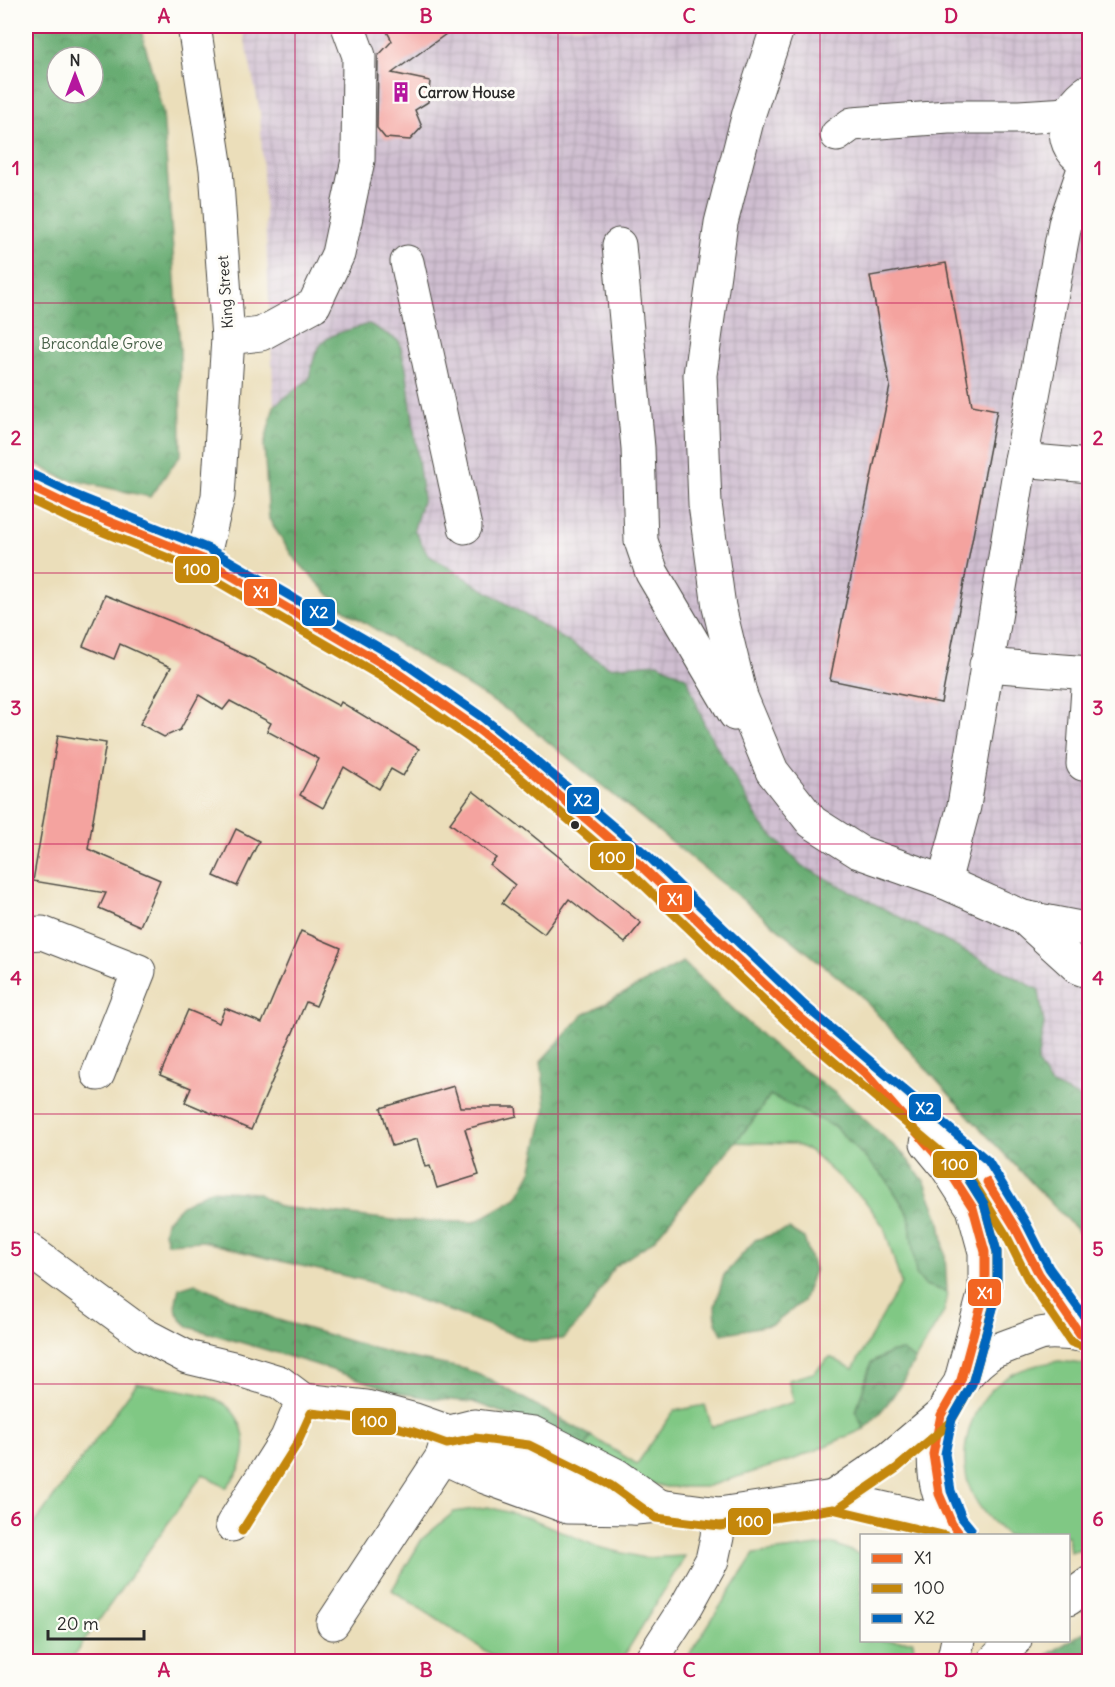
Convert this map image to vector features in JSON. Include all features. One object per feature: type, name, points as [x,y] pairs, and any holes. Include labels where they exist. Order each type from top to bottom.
[{"type":"main road","name":"King Street","points":[[194,26],[216,169],[228,338],[218,496],[203,559]]},
{"type":"main road","points":[[228,338],[261,334],[314,305],[338,254],[358,160],[358,56],[348,26]]},
{"type":"main road","points":[[772,771],[741,697],[719,608],[705,504],[700,375],[721,223],[748,113],[778,26]]},
{"type":"main road","points":[[944,882],[964,806],[1021,460],[1065,224],[1088,163],[1072,151],[1065,133],[1078,102]]},
{"type":"main road","points":[[837,135],[852,124],[948,117],[1019,117],[1078,102]]},
{"type":"main road","points":[[619,244],[638,448],[641,542],[652,573],[719,689],[772,771],[812,822],[859,852],[944,882],[1023,917],[1089,930]]},
{"type":"main road","points":[[407,262],[465,527]]},
{"type":"main road","points":[[1021,460],[1089,466]]},
{"type":"main road","points":[[26,485],[70,506],[203,559],[390,668],[520,762],[641,866],[796,1014],[979,1169],[1016,1228],[1039,1274],[1085,1336]]},
{"type":"main road","points":[[986,666],[1089,674],[1083,765]]},
{"type":"main road","points":[[1023,917],[1079,968],[1089,972]]},
{"type":"main road","points":[[34,934],[139,971],[98,1074]]},
{"type":"main road","points":[[865,1073],[946,1166],[973,1208],[985,1252],[985,1291],[961,1380],[941,1415],[933,1454],[939,1494],[957,1530]]},
{"type":"main road","points":[[26,1248],[143,1334],[187,1357],[279,1382],[303,1400],[366,1407],[415,1420],[484,1477],[568,1507],[647,1507],[719,1514],[833,1497],[957,1530]]},
{"type":"main road","points":[[961,1380],[990,1353],[1042,1333],[1085,1336]]},
{"type":"main road","points":[[232,1525],[287,1438],[303,1400]]},
{"type":"main road","points":[[833,1497],[890,1458],[941,1415]]},
{"type":"main road","points":[[333,1623],[446,1445],[474,1426],[533,1433],[616,1475],[647,1507]]},
{"type":"main road","points":[[651,1662],[712,1560],[719,1514]]},
{"type":"main road","points":[[1070,1581],[1089,1581]]},
{"type":"main road","points":[[1070,1597],[1089,1581]]},
{"type":"main road","points":[[953,1662],[958,1642]]},
{"type":"main road","points":[[993,1662],[1014,1642]]},
{"type":"shaded area","points":[[242,26],[1089,26],[1089,1243],[974,1122],[860,995],[515,715],[344,610],[293,557],[269,519],[264,445],[274,406],[260,112]]},
{"type":"green space","name":"Bracondale Grove","points":[[26,26],[140,26],[163,113],[180,349],[181,454],[150,497],[63,478],[26,459]]},
{"type":"green space","points":[[369,324],[399,341],[406,368],[423,498],[414,529],[428,555],[609,667],[658,663],[687,678],[705,726],[761,824],[802,866],[1039,990],[1044,1024],[1037,1062],[1050,1084],[1089,1102],[1089,1243],[974,1122],[860,995],[515,715],[344,610],[293,557],[269,519],[264,445],[274,406],[309,379],[316,353],[327,339],[344,331]]},
{"type":"green space","points":[[683,962],[762,1036],[835,1093],[904,1155],[925,1182],[940,1222],[947,1292],[925,1285],[916,1274],[909,1215],[887,1180],[835,1127],[770,1095],[751,1123],[653,1241],[614,1267],[588,1312],[563,1339],[531,1341],[367,1281],[203,1241],[167,1243],[164,1232],[166,1221],[182,1205],[211,1190],[257,1193],[280,1207],[402,1221],[475,1222],[517,1198],[531,1173],[546,1107],[541,1061],[583,1015]]},
{"type":"green space","points":[[770,1095],[835,1127],[887,1180],[909,1215],[916,1274],[925,1285],[947,1292],[944,1312],[915,1360],[902,1353],[893,1352],[871,1363],[856,1412],[864,1429],[795,1459],[705,1487],[666,1487],[638,1480],[583,1453],[591,1436],[637,1464],[674,1411],[705,1405],[712,1427],[794,1402],[788,1380],[813,1373],[830,1357],[853,1369],[901,1283],[884,1227],[866,1202],[810,1151],[795,1144],[733,1142],[751,1123]]},
{"type":"green space","points":[[789,1229],[804,1238],[814,1270],[803,1301],[774,1324],[722,1334],[716,1322],[715,1306],[724,1275],[755,1240]]},
{"type":"green space","points":[[195,1283],[275,1319],[397,1355],[465,1369],[491,1380],[591,1436],[583,1453],[533,1424],[473,1402],[400,1393],[314,1364],[189,1327],[177,1314],[176,1300],[179,1288]]},
{"type":"green space","points":[[903,1351],[915,1360],[892,1397],[864,1429],[856,1412],[871,1363],[892,1352]]},
{"type":"green space","points":[[1059,1361],[1089,1365],[1089,1547],[1070,1552],[1070,1534],[1006,1534],[979,1505],[967,1478],[965,1463],[969,1431],[982,1402],[1003,1380],[1016,1372]]},
{"type":"green space","points":[[137,1383],[201,1394],[220,1401],[228,1407],[240,1424],[243,1434],[244,1454],[240,1468],[226,1488],[203,1474],[70,1661],[26,1661],[26,1535]]},
{"type":"green space","points":[[488,1507],[530,1518],[598,1547],[644,1558],[685,1556],[621,1661],[501,1661],[392,1590],[422,1539],[454,1512]]},
{"type":"green space","points":[[834,1544],[860,1555],[860,1642],[913,1642],[911,1661],[685,1661],[754,1554]]},
{"type":"green space","points":[[1089,1629],[1089,1661],[1037,1661],[1070,1642]]},
{"type":"building","name":"Carrow House","points":[[384,26],[457,26],[392,73],[430,81],[428,102],[415,110],[422,127],[410,140],[385,138],[377,128],[378,56],[392,41]]},
{"type":"building","points":[[946,263],[972,405],[997,410],[941,703],[830,680],[890,386],[870,276]]},
{"type":"building","points":[[105,595],[173,622],[253,659],[339,706],[341,702],[419,749],[403,776],[391,769],[379,789],[344,767],[323,808],[300,795],[319,759],[267,731],[271,723],[230,701],[223,710],[199,695],[180,730],[164,737],[140,724],[171,667],[120,644],[114,659],[83,646]]},
{"type":"building","points":[[58,735],[106,743],[88,849],[160,880],[140,926],[99,908],[106,893],[33,881]]},
{"type":"building","points":[[473,791],[522,827],[641,923],[625,943],[569,899],[544,934],[502,903],[515,885],[490,865],[496,858],[450,823]]},
{"type":"building","points":[[236,829],[259,841],[237,886],[214,876]]},
{"type":"building","points":[[301,931],[341,948],[316,1006],[306,1002],[251,1130],[185,1102],[191,1088],[160,1075],[188,1010],[219,1023],[225,1008],[262,1023]]},
{"type":"building","points":[[454,1086],[460,1107],[516,1107],[517,1116],[465,1129],[479,1175],[437,1188],[430,1166],[425,1167],[417,1139],[392,1146],[381,1108]]},
{"type":"transit line","name":"X2","points":[[31,474],[75,495],[209,549],[397,658],[482,717],[527,753],[649,857],[804,1005],[988,1161],[1026,1223],[1049,1268],[1090,1324]]},
{"type":"transit line","name":"X1","points":[[26,485],[70,506],[203,559],[390,668],[475,727],[520,762],[641,866],[796,1014],[865,1073],[946,1166],[973,1208],[985,1252],[985,1291],[961,1380],[941,1415],[933,1454],[939,1494],[952,1524],[960,1534]]},
{"type":"transit line","name":"100","points":[[26,498],[66,517],[198,570],[384,678],[512,771],[633,875],[788,1023],[970,1177],[1006,1235],[1029,1281],[1071,1342],[1087,1348]]},
{"type":"transit line","name":"100","points":[[840,1507],[897,1468],[950,1423],[972,1384],[997,1293],[997,1252],[984,1204],[969,1180]]},
{"type":"transit line","name":"X2","points":[[969,1180],[984,1204],[997,1252],[997,1294],[972,1384],[952,1419],[945,1454],[951,1491],[962,1518],[971,1529]]},
{"type":"transit line","name":"X1","points":[[987,1182],[1016,1229],[1039,1274],[1080,1334],[1090,1337]]},
{"type":"transit line","name":"100","points":[[242,1531],[297,1444],[311,1413],[364,1419],[411,1431],[447,1444],[475,1438],[529,1445],[610,1485],[656,1518],[720,1526],[833,1509],[938,1534]]},
{"type":"place","name":"Carrow House","points":[[401,92]]}]
